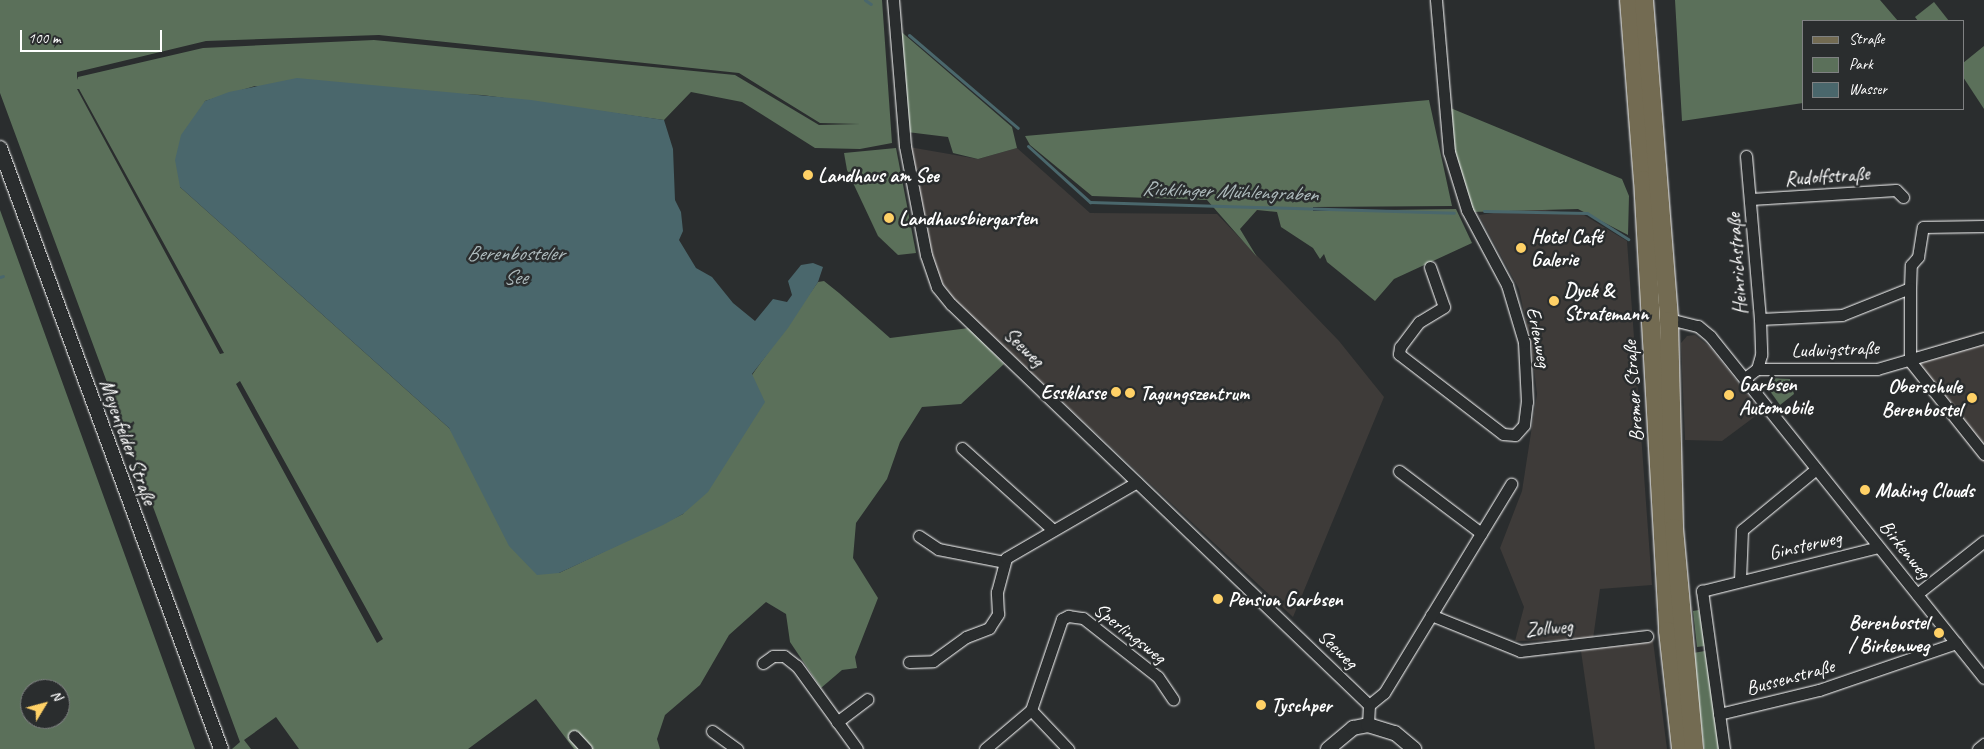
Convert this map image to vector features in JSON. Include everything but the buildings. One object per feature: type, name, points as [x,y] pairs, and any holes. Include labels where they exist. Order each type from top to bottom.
[{"type":"main road","name":"Bremer Straße","points":[[1629,0],[1668,631],[1681,749]]},
{"type":"main road","name":"Bremer Straße","points":[[1644,0],[1669,321],[1674,528],[1694,749]]},
{"type":"street","name":"Seeweg","points":[[893,0],[905,146],[926,255],[937,286],[1137,482],[1369,704]]},
{"type":"street","name":"Erlenweg","points":[[1430,267],[1444,307],[1419,322],[1400,347],[1399,354],[1503,434],[1515,435],[1524,424],[1527,402],[1524,342],[1504,280],[1466,210],[1450,152],[1436,0]]},
{"type":"street","name":"Meyenfelder Straße","points":[[0,148],[221,749]]},
{"type":"street","name":"Heinrichstraße","points":[[1746,156],[1760,320],[1761,355],[1757,369]]},
{"type":"street","name":"Rudolfstraße","points":[[1751,199],[1896,190],[1903,197]]},
{"type":"street","points":[[1984,226],[1923,227],[1918,257],[1911,265],[1910,288],[1910,361],[1984,454]]},
{"type":"street","points":[[1760,320],[1842,315],[1910,288]]},
{"type":"street","name":"Birkenweg","points":[[1648,304],[1669,321],[1689,324],[1705,330],[1879,547],[1921,591],[1956,643],[1984,678]]},
{"type":"street","name":"Ludwigstraße","points":[[1757,369],[1856,370],[1910,361],[1984,338]]},
{"type":"street","points":[[1745,378],[1757,369]]},
{"type":"street","points":[[962,448],[1053,530]]},
{"type":"street","name":"Ginsterweg","points":[[1740,580],[1741,536],[1745,525],[1816,469]]},
{"type":"street","points":[[1399,471],[1481,533]]},
{"type":"street","points":[[909,662],[933,661],[966,637],[989,628],[998,614],[997,592],[1004,562],[1012,553],[1137,482]]},
{"type":"street","points":[[1368,725],[1369,704],[1384,693],[1510,484]]},
{"type":"street","points":[[919,536],[938,550],[1004,562]]},
{"type":"street","points":[[1921,591],[1984,541]]},
{"type":"street","name":"Ginsterweg","points":[[1719,714],[1702,591],[1740,580],[1879,547]]},
{"type":"street","name":"Sperlingsweg","points":[[1031,710],[1062,619],[1074,615],[1083,618],[1158,677],[1173,699]]},
{"type":"street","name":"Zollweg","points":[[1431,615],[1520,651],[1647,636]]},
{"type":"street","name":"Bussenstraße","points":[[1719,714],[1828,687],[1956,643]]},
{"type":"street","points":[[764,662],[773,656],[784,656],[796,666],[857,749]]},
{"type":"street","points":[[838,722],[867,699]]},
{"type":"street","points":[[985,749],[1031,710],[1068,749]]},
{"type":"street","points":[[1719,714],[1724,749]]},
{"type":"street","points":[[1328,749],[1353,728],[1368,725],[1395,733],[1414,749]]},
{"type":"street","points":[[712,731],[736,749]]},
{"type":"street","points":[[574,736],[586,749]]},
{"type":"street","points":[[1978,749],[1984,744]]},
{"type":"shaded area","points":[[909,147],[978,159],[1017,148],[1090,213],[1217,214],[1339,341],[1384,397],[1293,617],[956,302],[942,282],[929,252]]},
{"type":"shaded area","points":[[1530,208],[1584,215],[1627,241],[1652,585],[1600,589],[1593,639],[1515,641],[1524,607],[1500,548],[1522,491],[1537,394],[1531,345],[1519,289],[1479,215]]},
{"type":"shaded area","points":[[1984,331],[1984,464],[1899,358]]},
{"type":"shaded area","points":[[1695,335],[1711,348],[1761,412],[1722,441],[1685,440],[1681,343],[1687,336]]},
{"type":"shaded area","points":[[1653,641],[1667,749],[1595,749],[1581,651]]},
{"type":"green space","points":[[0,0],[882,0],[892,143],[860,149],[815,148],[742,102],[691,92],[664,120],[482,95],[255,86],[205,101],[180,187],[449,428],[559,573],[683,514],[752,375],[818,282],[824,281],[890,338],[969,328],[1004,364],[961,404],[922,407],[900,442],[887,479],[856,523],[853,558],[878,598],[855,657],[857,668],[842,670],[821,688],[790,642],[786,614],[766,602],[729,635],[700,685],[665,715],[657,739],[660,749],[574,749],[536,699],[468,749],[299,749],[276,717],[244,740],[251,749],[232,749],[240,742],[0,93]],"holes":[[[379,35],[739,73],[820,123],[860,124],[819,125],[735,75],[374,40],[203,48],[78,77],[77,80],[77,72],[206,41]],[[77,89],[79,89],[224,353],[220,354]],[[240,381],[383,639],[377,643],[236,384]]]},
{"type":"green space","points":[[1675,0],[1880,0],[1897,20],[1802,20],[1802,103],[1682,121]]},
{"type":"green space","points":[[1934,2],[1948,20],[1917,20],[1915,17]]},
{"type":"green space","points":[[898,29],[1012,127],[1017,148],[978,159],[953,153],[948,137],[907,132]]},
{"type":"green space","points":[[1984,46],[1984,109],[1964,79],[1964,62]]},
{"type":"green space","points":[[1429,100],[1452,206],[1313,207],[1313,211],[1456,209],[1472,243],[1394,279],[1375,301],[1327,262],[1324,254],[1320,259],[1313,248],[1281,227],[1277,212],[1257,210],[1240,229],[1257,257],[1207,200],[1092,196],[1030,145],[1025,136]]},
{"type":"green space","points":[[1448,107],[1622,179],[1629,196],[1628,235],[1578,209],[1471,212],[1456,160]]},
{"type":"green space","name":"Landhausbiergarten","points":[[896,148],[916,253],[898,255],[878,236],[847,170],[844,153]]},
{"type":"green space","points":[[0,210],[195,749],[0,749]]},
{"type":"green space","points":[[1770,378],[1790,379],[1794,394],[1780,405],[1767,387]]},
{"type":"green space","points":[[1699,610],[1705,646],[1697,647],[1693,611]]},
{"type":"green space","points":[[1705,651],[1720,749],[1704,749],[1693,653]]},
{"type":"water","name":"Berenbosteler See","points":[[297,78],[531,100],[664,120],[673,149],[675,200],[681,212],[683,231],[679,240],[696,268],[712,277],[733,303],[755,321],[773,299],[787,302],[792,295],[788,281],[801,265],[813,263],[823,267],[818,282],[788,328],[752,374],[765,402],[708,492],[683,514],[663,525],[559,573],[537,575],[509,546],[449,428],[180,187],[175,160],[181,135],[205,101],[229,92]]},
{"type":"waterway","name":"Ricklinger Mühlengraben","points":[[865,0],[871,4]]},
{"type":"waterway","name":"Ricklinger Mühlengraben","points":[[909,35],[1018,128]]},
{"type":"waterway","name":"Ricklinger Mühlengraben","points":[[1028,146],[1090,202],[1454,213]]},
{"type":"waterway","name":"Ricklinger Mühlengraben","points":[[1484,211],[1587,213],[1628,239]]},
{"type":"place","name":"Landhaus am See","points":[[808,175]]},
{"type":"place","name":"Landhausbiergarten","points":[[889,218]]},
{"type":"place","name":"Hotel Café Galerie","points":[[1521,248]]},
{"type":"place","name":"Dyck & Stratemann","points":[[1554,301]]},
{"type":"place","name":"Essklasse","points":[[1116,392]]},
{"type":"place","name":"Tagungszentrum","points":[[1130,393]]},
{"type":"place","name":"Garbsen Automobile","points":[[1729,395]]},
{"type":"place","name":"Oberschule Berenbostel","points":[[1972,398]]},
{"type":"place","name":"Making Clouds","points":[[1865,490]]},
{"type":"place","name":"Pension Garbsen","points":[[1218,599]]},
{"type":"place","name":"Berenbostel / Birkenweg","points":[[1939,633]]},
{"type":"place","name":"Tyschper","points":[[1261,705]]}]
